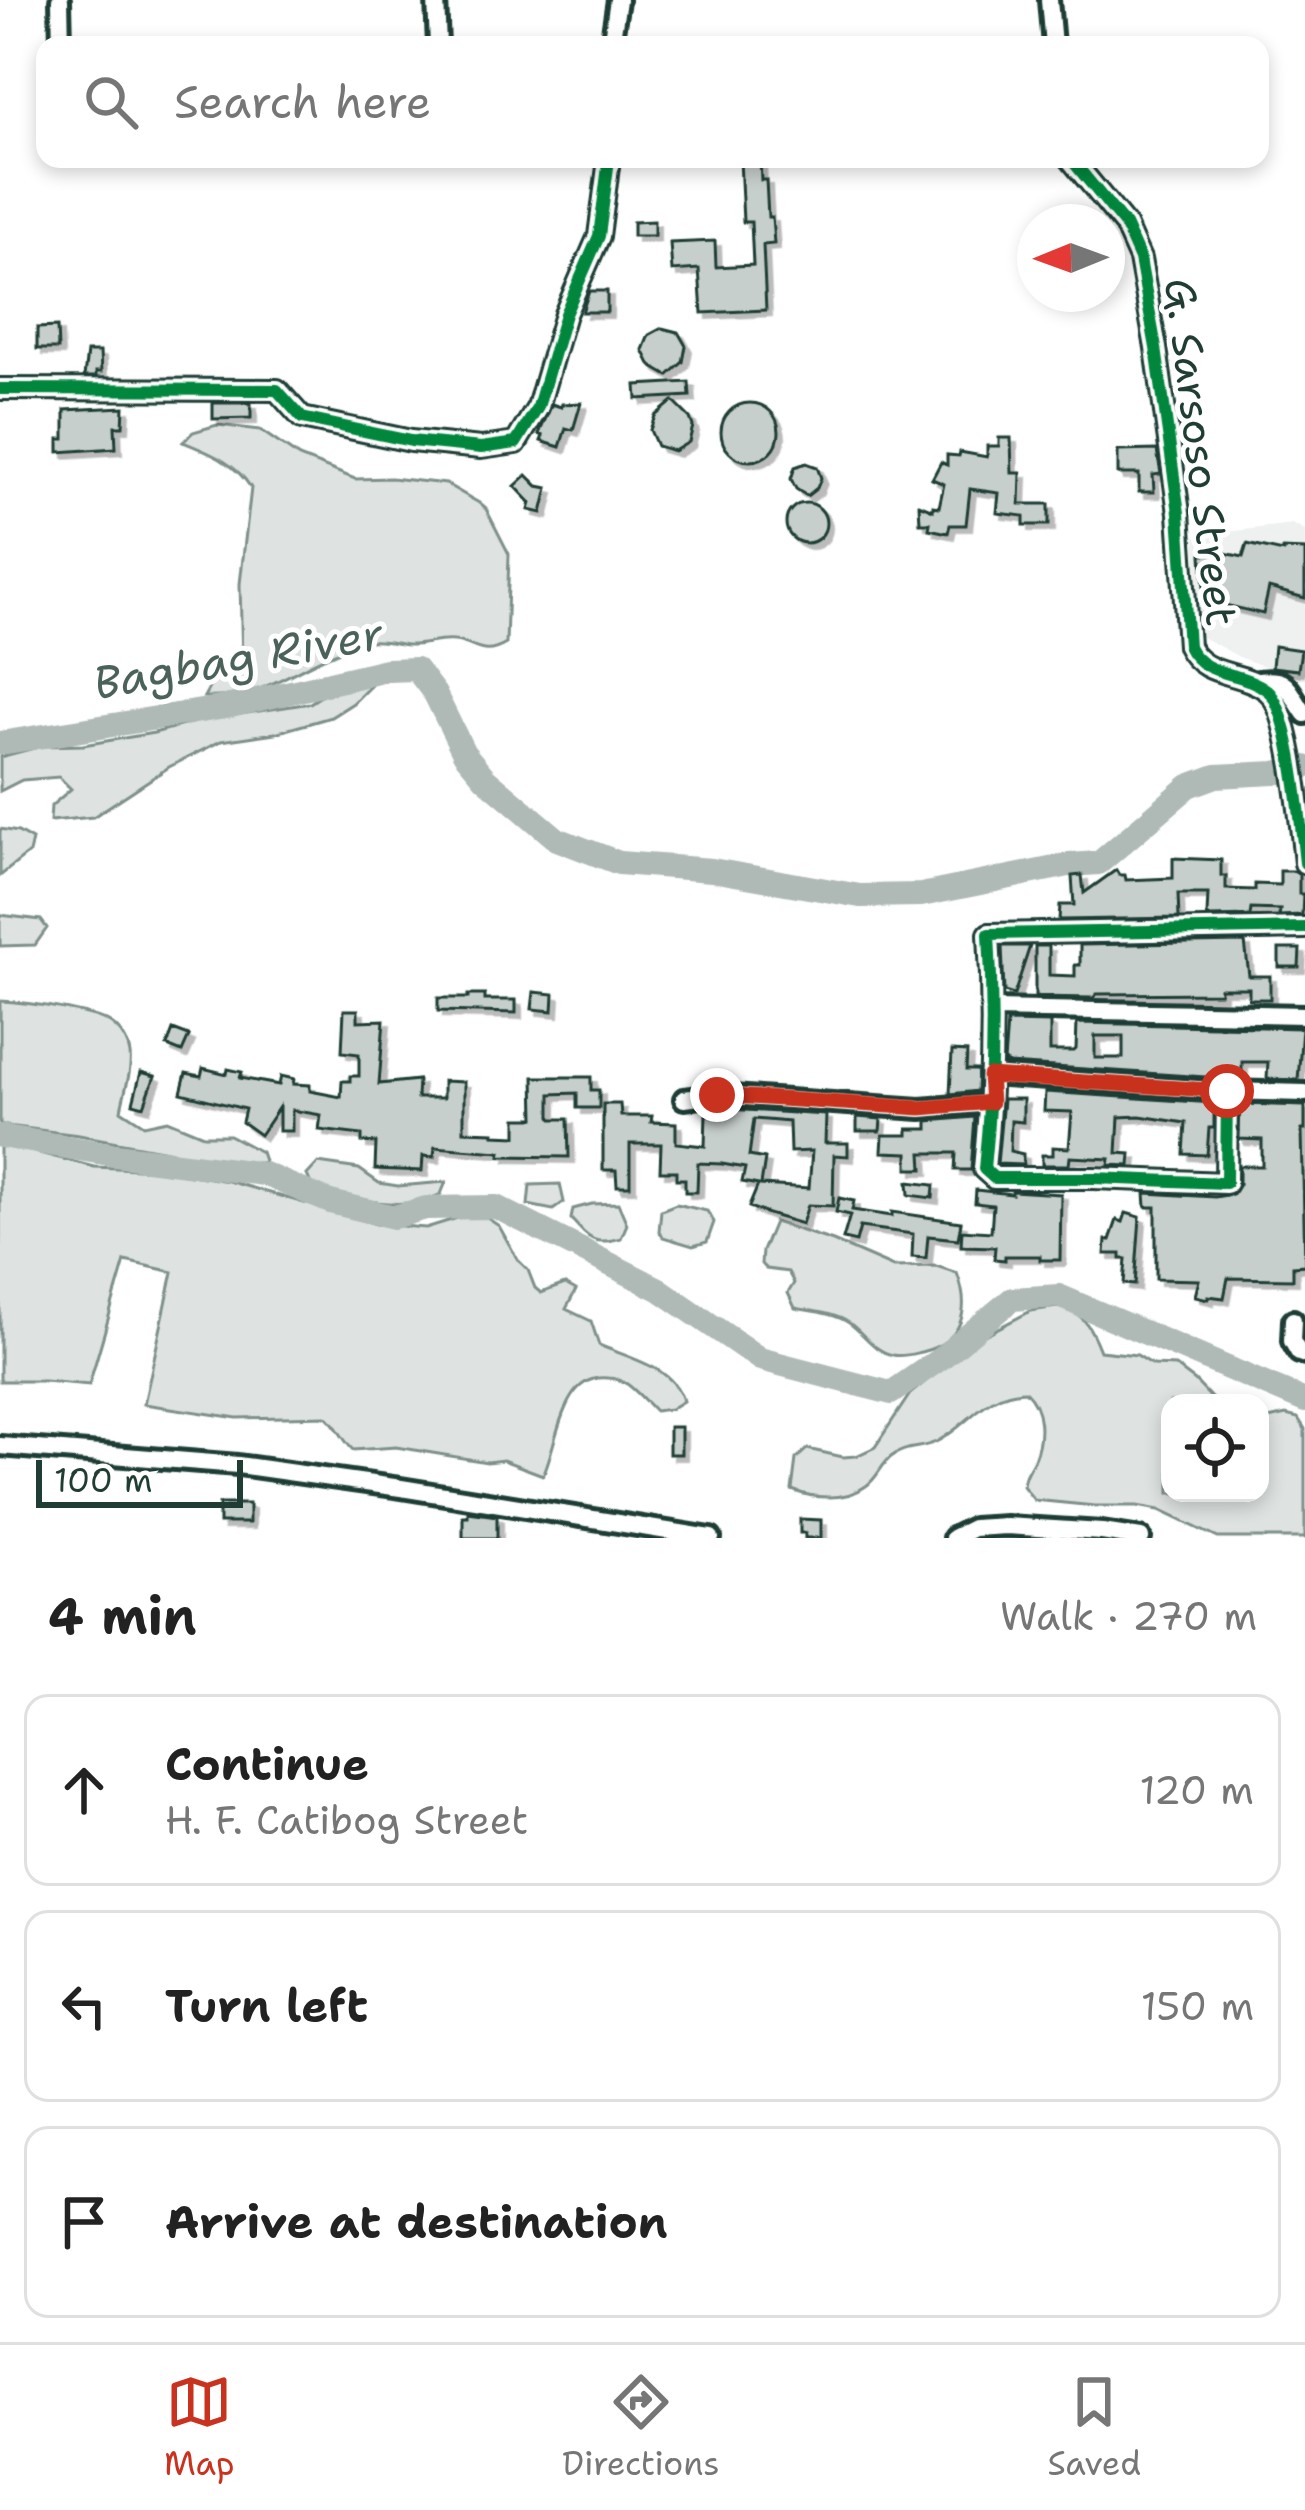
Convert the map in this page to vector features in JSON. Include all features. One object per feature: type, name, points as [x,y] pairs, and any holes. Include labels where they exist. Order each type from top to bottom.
[{"type":"street","points":[[60,0],[61,36]]},
{"type":"street","points":[[436,0],[438,36]]},
{"type":"street","points":[[612,36],[618,0]]},
{"type":"street","points":[[1049,0],[1052,36]]},
{"type":"street","points":[[0,389],[277,390],[302,418],[411,441],[481,448],[516,443],[538,407],[565,314],[599,236],[607,168]]},
{"type":"street","name":"G. Sarsoso Street","points":[[1078,168],[1125,225],[1140,259],[1179,513],[1188,646],[1193,658],[1205,667],[1268,691],[1279,706],[1305,863]]},
{"type":"street","points":[[1250,682],[1275,678],[1282,682],[1305,714]]},
{"type":"street","points":[[1227,1091],[1226,1183],[994,1178],[984,1169],[993,1009],[989,934],[1305,928]]},
{"type":"street","points":[[993,1009],[1305,1015]]},
{"type":"street","points":[[989,1076],[1305,1093]]},
{"type":"street","points":[[684,1100],[717,1095],[921,1108],[991,1102]]},
{"type":"street","points":[[1293,1321],[1292,1340],[1305,1355]]},
{"type":"street","points":[[0,1446],[238,1465],[711,1538]]},
{"type":"street","points":[[953,1538],[973,1528],[1006,1526],[1141,1538]]},
{"type":"shaded area","points":[[217,425],[260,430],[299,457],[355,479],[446,484],[479,503],[509,554],[506,644],[484,650],[454,641],[366,642],[257,690],[204,697],[212,682],[231,675],[242,662],[240,584],[251,488],[230,465],[183,442],[193,432]]},
{"type":"shaded area","points":[[1292,524],[1305,531],[1305,680],[1241,658],[1200,636],[1195,536]]},
{"type":"shaded area","points":[[355,674],[372,684],[331,717],[275,733],[221,741],[169,767],[93,817],[50,821],[51,806],[71,789],[59,777],[22,780],[0,791],[0,757],[42,746],[83,745],[310,703]]},
{"type":"shaded area","points":[[0,829],[32,840],[29,853],[0,876]]},
{"type":"shaded area","points":[[0,915],[41,920],[47,928],[35,945],[0,946]]},
{"type":"shaded area","points":[[0,1001],[74,1011],[110,1023],[130,1054],[121,1110],[144,1125],[167,1120],[203,1135],[229,1135],[261,1152],[264,1161],[253,1166],[0,1125]]},
{"type":"shaded area","points":[[0,1143],[94,1167],[159,1170],[228,1181],[376,1224],[426,1228],[464,1216],[484,1216],[499,1226],[535,1288],[541,1293],[565,1284],[576,1290],[566,1309],[591,1321],[599,1345],[660,1372],[683,1401],[655,1411],[622,1381],[592,1379],[571,1398],[543,1475],[503,1460],[487,1462],[396,1447],[353,1450],[326,1416],[237,1418],[144,1404],[173,1272],[125,1261],[89,1385],[0,1381]]},
{"type":"shaded area","points":[[318,1163],[359,1169],[379,1183],[398,1186],[446,1182],[441,1194],[426,1200],[376,1202],[312,1186],[307,1175]]},
{"type":"shaded area","points":[[560,1184],[564,1202],[553,1210],[528,1205],[530,1185]]},
{"type":"shaded area","points":[[618,1203],[627,1224],[621,1238],[593,1239],[571,1219],[573,1209]]},
{"type":"shaded area","points":[[676,1204],[707,1211],[714,1222],[707,1242],[693,1246],[663,1237],[661,1210]]},
{"type":"shaded area","points":[[774,1222],[893,1267],[936,1266],[957,1273],[963,1312],[955,1332],[935,1347],[896,1356],[880,1350],[843,1320],[795,1308],[788,1293],[794,1283],[788,1272],[761,1264]]},
{"type":"shaded area","points":[[1057,1307],[1074,1312],[1085,1322],[1100,1351],[1175,1366],[1207,1394],[1161,1394],[1161,1502],[1269,1502],[1269,1419],[1298,1418],[1305,1429],[1305,1538],[1218,1538],[1159,1510],[1034,1500],[1023,1486],[1037,1450],[1040,1423],[1025,1391],[998,1397],[936,1442],[896,1453],[858,1491],[830,1497],[792,1490],[796,1459],[807,1449],[843,1457],[875,1447],[910,1394],[979,1338],[1031,1311]]},
{"type":"building","points":[[740,168],[760,168],[774,244],[763,245],[766,310],[702,313],[699,269],[672,271],[670,243],[715,241],[716,267],[753,265],[751,222],[743,222]]},
{"type":"building","points":[[654,221],[654,236],[633,236],[633,222]]},
{"type":"building","points":[[589,291],[607,291],[607,312],[582,312]]},
{"type":"building","points":[[57,327],[58,349],[37,349],[37,328]]},
{"type":"building","points":[[662,328],[678,332],[686,346],[683,362],[668,376],[651,366],[643,350],[649,335]]},
{"type":"building","points":[[87,352],[100,352],[101,372],[96,377],[84,377]]},
{"type":"building","points":[[689,382],[690,396],[637,399],[636,385]]},
{"type":"building","points":[[673,401],[693,426],[689,442],[674,451],[657,446],[650,430],[655,416]]},
{"type":"building","points":[[213,403],[251,403],[251,418],[213,419]]},
{"type":"building","points":[[581,403],[573,430],[566,428],[560,447],[541,441],[539,434],[552,404]]},
{"type":"building","points":[[750,403],[770,412],[779,432],[770,452],[750,461],[730,452],[721,432],[730,412]]},
{"type":"building","points":[[124,407],[123,426],[115,426],[116,448],[59,452],[59,439],[65,439],[65,410]]},
{"type":"building","points":[[999,438],[1011,438],[1012,473],[1021,473],[1020,504],[1049,504],[1049,525],[1024,525],[1024,516],[997,513],[999,493],[970,489],[966,525],[950,525],[948,533],[920,523],[919,504],[933,510],[939,507],[944,484],[932,479],[941,462],[947,465],[947,455],[959,456],[960,452],[987,457],[987,446],[999,446]]},
{"type":"building","points":[[1157,450],[1161,474],[1153,475],[1154,492],[1139,492],[1139,474],[1118,474],[1118,451]]},
{"type":"building","points":[[806,463],[817,467],[821,478],[807,496],[791,479],[795,467]]},
{"type":"building","points":[[527,475],[548,488],[542,513],[529,510],[531,503],[515,486]]},
{"type":"building","points":[[806,503],[820,509],[826,523],[820,537],[806,543],[792,537],[786,523],[792,509]]},
{"type":"building","points":[[1247,544],[1283,552],[1305,550],[1305,598],[1269,588],[1263,614],[1225,605],[1205,606],[1202,554],[1243,557]]},
{"type":"building","points":[[1274,646],[1301,650],[1298,670],[1272,667]]},
{"type":"building","points":[[1173,858],[1221,860],[1226,889],[1280,885],[1280,871],[1295,871],[1299,894],[1303,894],[1302,915],[1279,916],[1280,910],[1251,909],[1250,916],[1211,917],[1207,915],[1208,894],[1178,894],[1179,918],[1059,920],[1060,905],[1074,905],[1072,876],[1082,875],[1084,893],[1116,870],[1126,880],[1173,878]]},
{"type":"building","points":[[1245,942],[1249,976],[1270,976],[1270,999],[1249,999],[1249,988],[1220,988],[1220,993],[1035,997],[1035,946],[1049,946],[1049,975],[1075,976],[1080,945]]},
{"type":"building","points":[[1002,946],[1030,946],[1014,995],[1004,992]]},
{"type":"building","points":[[1279,949],[1300,949],[1299,967],[1279,967]]},
{"type":"building","points":[[534,992],[554,994],[553,1011],[532,1009]]},
{"type":"building","points":[[468,995],[516,1000],[516,1013],[438,1011],[438,998]]},
{"type":"building","points":[[344,1010],[358,1010],[358,1021],[384,1020],[379,1084],[418,1080],[417,1098],[443,1098],[443,1081],[464,1082],[464,1131],[517,1136],[517,1118],[535,1118],[534,1077],[591,1077],[591,1090],[599,1090],[599,1108],[577,1108],[577,1093],[551,1094],[553,1119],[568,1119],[569,1157],[500,1156],[501,1152],[435,1147],[434,1157],[423,1156],[422,1171],[375,1169],[376,1143],[362,1142],[362,1135],[319,1130],[321,1115],[292,1110],[292,1131],[279,1131],[279,1107],[260,1135],[242,1122],[245,1109],[181,1093],[186,1073],[201,1076],[203,1068],[242,1072],[240,1078],[279,1085],[281,1076],[294,1079],[293,1084],[310,1085],[310,1091],[341,1097],[342,1081],[359,1076],[359,1054],[342,1052]]},
{"type":"building","points":[[1007,1022],[1050,1023],[1050,1051],[1076,1049],[1077,1023],[1302,1028],[1298,1080],[1267,1079],[1268,1062],[1242,1062],[1242,1073],[1221,1073],[1221,1078],[1004,1062]],"holes":[[[1095,1036],[1123,1036],[1123,1058],[1095,1058]]]},
{"type":"building","points":[[173,1030],[189,1036],[182,1052],[167,1046]]},
{"type":"building","points":[[952,1051],[967,1052],[966,1070],[978,1070],[977,1091],[950,1094]]},
{"type":"building","points":[[141,1072],[155,1076],[144,1106],[133,1103]]},
{"type":"building","points":[[1045,1092],[1214,1103],[1207,1155],[1184,1154],[1186,1123],[1119,1117],[1117,1153],[1131,1154],[1130,1166],[1109,1165],[1110,1159],[1070,1157],[1069,1165],[1042,1165],[1042,1155],[1053,1155],[1053,1147],[1069,1148],[1072,1112],[1044,1111]]},
{"type":"building","points":[[1003,1099],[1023,1099],[1023,1122],[1011,1121],[1010,1151],[1023,1154],[1023,1165],[997,1164]]},
{"type":"building","points":[[603,1104],[620,1104],[621,1116],[652,1116],[651,1122],[676,1123],[676,1143],[705,1146],[706,1114],[711,1115],[712,1108],[826,1115],[825,1143],[848,1143],[848,1156],[834,1155],[833,1206],[808,1205],[802,1224],[749,1207],[758,1185],[742,1182],[745,1168],[698,1163],[697,1192],[685,1192],[685,1179],[676,1179],[676,1171],[660,1171],[661,1144],[630,1144],[630,1186],[617,1186],[616,1170],[603,1170]],"holes":[[[754,1119],[789,1122],[790,1152],[812,1151],[809,1188],[761,1185],[765,1159],[749,1156]]]},
{"type":"building","points":[[1240,1104],[1305,1106],[1305,1265],[1293,1266],[1293,1279],[1228,1278],[1224,1298],[1208,1299],[1195,1296],[1199,1280],[1156,1279],[1156,1207],[1146,1207],[1145,1193],[1233,1194],[1239,1184],[1239,1166],[1262,1166],[1262,1140],[1239,1139]]},
{"type":"building","points":[[857,1117],[881,1119],[880,1131],[857,1131]]},
{"type":"building","points":[[975,1117],[971,1170],[955,1170],[956,1153],[922,1153],[923,1169],[908,1169],[908,1153],[882,1152],[883,1135],[928,1129],[928,1121]]},
{"type":"building","points":[[908,1182],[934,1185],[933,1198],[909,1195]]},
{"type":"building","points":[[976,1190],[1061,1194],[1060,1260],[1040,1260],[1040,1256],[994,1259],[995,1247],[961,1246],[962,1230],[991,1232],[993,1205],[975,1203]]},
{"type":"building","points":[[839,1198],[854,1201],[852,1210],[961,1222],[958,1239],[928,1236],[926,1258],[912,1257],[913,1234],[860,1227],[856,1242],[843,1239],[850,1215],[836,1212]]},
{"type":"building","points":[[1126,1213],[1140,1217],[1135,1285],[1124,1284],[1126,1259],[1121,1254],[1105,1254],[1106,1240]]},
{"type":"building","points":[[669,1427],[681,1427],[681,1454],[669,1454]]},
{"type":"building","points":[[219,1504],[249,1504],[249,1523],[219,1523]]},
{"type":"building","points":[[468,1512],[497,1516],[497,1538],[463,1538],[463,1516]]},
{"type":"building","points":[[800,1519],[821,1520],[821,1538],[805,1538]]},
{"type":"waterway","name":"Bagbag River","points":[[0,743],[226,707],[386,670],[416,669],[435,694],[464,753],[485,778],[557,839],[619,863],[712,870],[860,896],[921,895],[1099,863],[1189,786],[1216,776],[1305,767]]},
{"type":"waterway","points":[[0,1136],[264,1174],[330,1202],[394,1217],[426,1208],[496,1207],[659,1289],[760,1359],[891,1393],[1012,1299],[1059,1296],[1305,1401]]},
{"type":"cycle path","points":[[0,389],[277,390],[302,418],[411,441],[481,448],[516,443],[538,407],[565,314],[599,236],[608,168]]},
{"type":"cycle path","points":[[1078,168],[1125,225],[1140,259],[1179,513],[1188,646],[1203,664],[1257,684],[1276,701],[1294,771],[1305,863]]},
{"type":"cycle path","points":[[1227,1091],[1226,1183],[994,1178],[984,1169],[991,1052],[989,934],[1305,928]]},
{"type":"route","points":[[717,1095],[921,1108],[991,1102],[989,1076],[1227,1091]]}]
